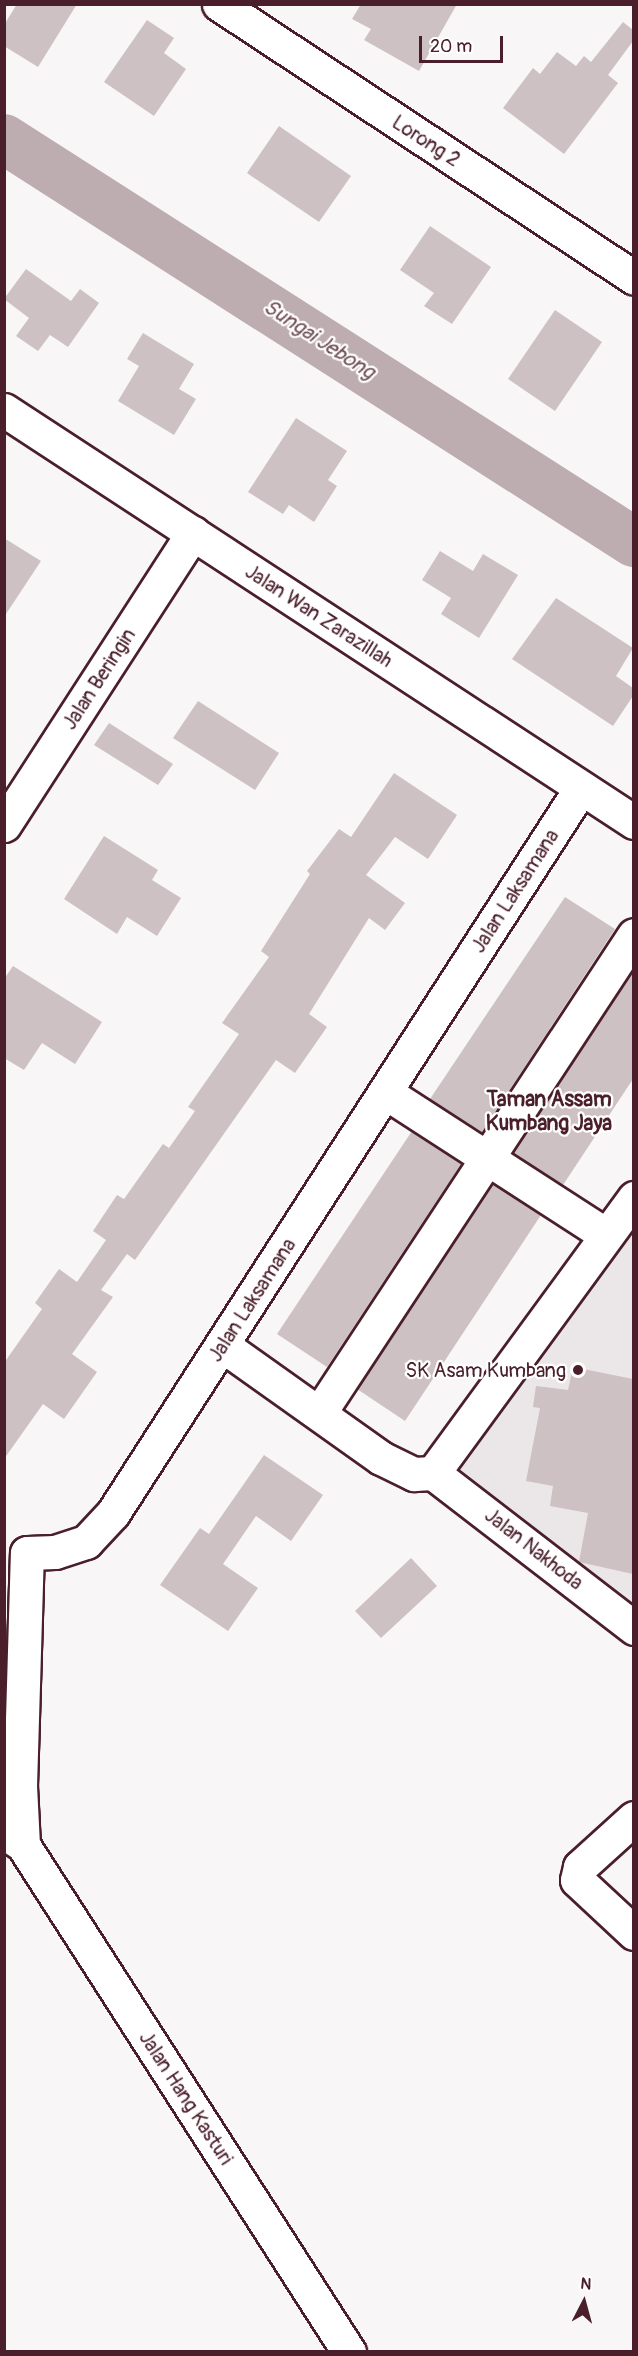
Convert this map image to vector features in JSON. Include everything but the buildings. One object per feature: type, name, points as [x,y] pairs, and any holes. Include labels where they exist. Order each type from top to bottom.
[{"type":"street","name":"Lorong 2","points":[[219,4],[633,278]]},
{"type":"street","name":"Jalan Wan Zarazillah","points":[[4,410],[633,822]]},
{"type":"street","name":"Jalan Beringin","points":[[4,825],[193,533]]},
{"type":"street","name":"Jalan Laksamana","points":[[14,1839],[12,1794],[16,1546],[55,1552],[86,1542],[113,1513],[581,788]]},
{"type":"street","points":[[320,1412],[633,935]]},
{"type":"street","points":[[385,1092],[606,1235]]},
{"type":"street","points":[[222,1345],[320,1412],[381,1458],[414,1474],[433,1473],[633,1198]]},
{"type":"street","name":"Jalan Nakhoda","points":[[433,1473],[633,1628]]},
{"type":"street","points":[[633,1818],[579,1867],[577,1880],[633,1933]]},
{"type":"street","name":"Jalan Hang Kasturi","points":[[14,1839],[349,2352]]},
{"type":"shaded area","name":"SK Asam Kumbang","points":[[633,1226],[633,1610],[447,1470]]},
{"type":"waterway","name":"Sungai Jebong","points":[[4,139],[634,542]]},
{"type":"place","name":"SK Asam Kumbang","points":[[578,1370]]},
{"type":"district","name":"Taman Assam Kumbang Jaya","points":[[549,1112]]}]
